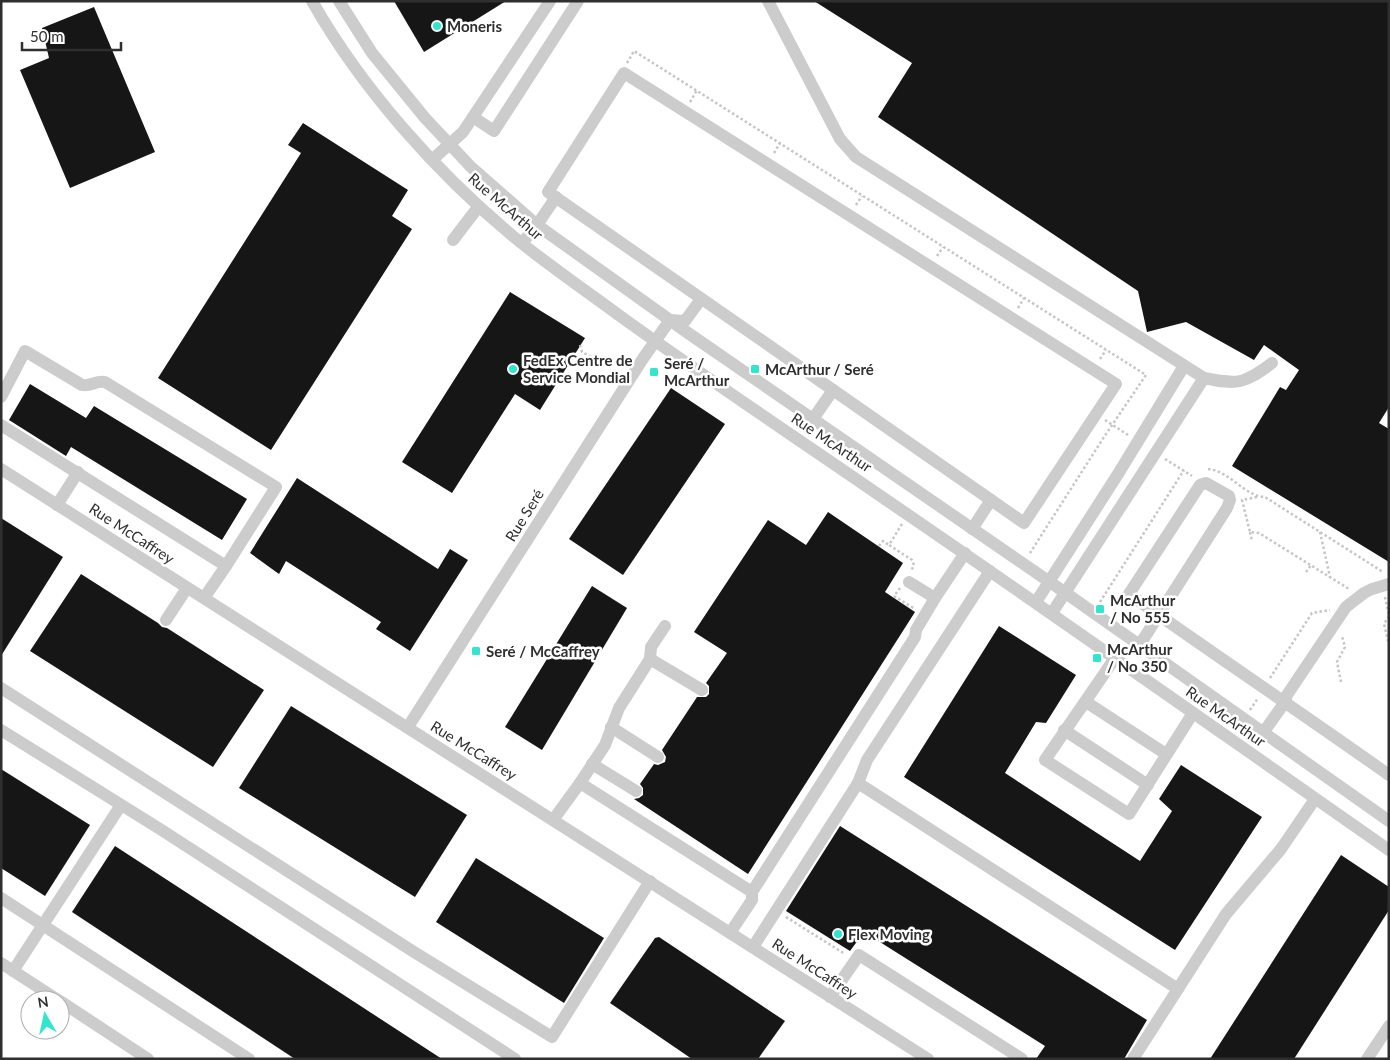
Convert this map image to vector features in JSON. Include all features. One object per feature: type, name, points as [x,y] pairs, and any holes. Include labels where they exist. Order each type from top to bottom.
[{"type":"street","name":"Rue McArthur","points":[[312,1],[339,45],[381,101],[433,159],[479,206],[522,243],[655,341],[990,570],[1389,850]]},
{"type":"street","name":"Rue McArthur","points":[[340,1],[359,33],[405,95],[449,144],[496,190],[537,225],[670,320],[1049,582],[1389,821]]},
{"type":"street","points":[[433,159],[463,132],[550,1]]},
{"type":"street","points":[[473,117],[494,130],[578,1]]},
{"type":"street","points":[[768,1],[840,139],[856,157],[1204,378],[1228,382],[1243,381],[1272,363]]},
{"type":"street","points":[[339,45],[359,33]]},
{"type":"street","points":[[624,73],[1116,384],[1024,523],[556,197],[548,192],[624,73]]},
{"type":"street","points":[[522,243],[556,197]]},
{"type":"street","points":[[453,240],[479,206]]},
{"type":"street","points":[[670,320],[685,321],[701,299]]},
{"type":"street","name":"Rue Seré","points":[[408,728],[670,320]]},
{"type":"street","points":[[1,397],[25,351],[82,385],[105,382],[276,487],[204,598]]},
{"type":"street","points":[[1036,602],[1184,366]]},
{"type":"street","points":[[1052,613],[1204,378]]},
{"type":"street","points":[[813,419],[833,390]]},
{"type":"street","points":[[1,425],[226,566]]},
{"type":"street","name":"Rue McCaffrey","points":[[1,469],[928,1059]]},
{"type":"street","points":[[58,505],[78,472]]},
{"type":"street","points":[[1139,646],[1159,614],[1229,504],[1230,500],[1226,494],[1210,484],[1200,485],[1129,594],[1159,614],[1389,775]]},
{"type":"street","points":[[972,529],[991,500]]},
{"type":"street","points":[[730,933],[752,900],[752,892],[915,637],[916,630],[964,553]]},
{"type":"street","points":[[754,947],[858,784],[867,760],[990,570]]},
{"type":"street","points":[[1263,733],[1346,607],[1386,578]]},
{"type":"street","points":[[906,581],[935,598]]},
{"type":"street","points":[[166,620],[187,588]]},
{"type":"street","points":[[553,820],[605,745],[619,708],[650,659],[651,647],[665,626]]},
{"type":"street","points":[[1115,658],[1045,760],[1129,814],[1193,713]]},
{"type":"street","points":[[650,659],[702,690]]},
{"type":"street","points":[[1,688],[410,949],[552,1037],[650,882]]},
{"type":"street","points":[[1086,702],[1166,754]]},
{"type":"street","points":[[612,728],[658,757]]},
{"type":"street","points":[[1,730],[516,1059]]},
{"type":"street","points":[[1064,730],[1148,785]]},
{"type":"street","points":[[592,764],[636,791]]},
{"type":"street","points":[[580,783],[752,892]]},
{"type":"street","points":[[858,784],[1178,988]]},
{"type":"street","points":[[1133,1059],[1226,914],[1281,849],[1315,799]]},
{"type":"street","points":[[13,971],[121,805]]},
{"type":"street","points":[[1,898],[249,1059]]},
{"type":"street","points":[[830,997],[859,955],[1022,1059]]},
{"type":"street","points":[[1,963],[42,990]]},
{"type":"street","points":[[70,1008],[148,1059]]},
{"type":"street","points":[[1367,1059],[1385,1040],[1389,1026]]},
{"type":"path","points":[[688,105],[697,90]]},
{"type":"path","points":[[771,158],[780,143]]},
{"type":"path","points":[[852,210],[862,196]]},
{"type":"path","points":[[933,261],[943,247]]},
{"type":"path","points":[[1015,314],[1024,298]]},
{"type":"path","points":[[580,345],[582,352],[595,359],[591,364]]},
{"type":"path","points":[[1097,365],[1106,350]]},
{"type":"path","points":[[1113,425],[1134,438]]},
{"type":"path","points":[[1160,455],[1193,476],[1196,473]]},
{"type":"path","points":[[1097,607],[1184,470]]},
{"type":"path","points":[[1201,470],[1213,470],[1223,474],[1257,497]]},
{"type":"path","points":[[1252,541],[1242,500],[1265,497],[1320,532],[1386,578]]},
{"type":"path","points":[[889,545],[903,523]]},
{"type":"path","points":[[1250,532],[1259,533],[1349,590]]},
{"type":"path","points":[[1320,532],[1330,578]]},
{"type":"path","points":[[879,546],[883,541],[912,560],[914,565],[906,581],[894,596],[918,611]]},
{"type":"path","points":[[1306,572],[1310,565]]},
{"type":"path","points":[[1378,576],[1386,578]]},
{"type":"path","points":[[1344,593],[1353,586]]},
{"type":"path","points":[[1385,600],[1389,616],[1384,624],[1389,645]]},
{"type":"path","points":[[1268,681],[1312,613],[1334,608]]},
{"type":"path","points":[[1342,633],[1345,647],[1336,662],[1342,682]]},
{"type":"path","points":[[1249,712],[1260,694]]},
{"type":"path","points":[[789,919],[850,957]]},
{"type":"building","name":"Moneris","points":[[394,1],[506,1],[424,52]]},
{"type":"building","points":[[814,1],[1389,1],[1389,407],[1379,423],[1389,429],[1389,562],[1232,466],[1280,387],[1286,390],[1299,370],[1264,345],[1254,360],[1186,322],[1147,332],[1138,291],[878,117],[912,63]]},
{"type":"building","points":[[94,7],[155,152],[70,188],[20,70],[49,58],[42,28]]},
{"type":"building","points":[[303,123],[408,190],[392,216],[412,229],[271,450],[158,378],[301,153],[288,145]]},
{"type":"building","name":"FedEx Centre de Service Mondial","points":[[510,292],[585,338],[540,410],[515,394],[452,493],[402,462]]},
{"type":"building","points":[[30,384],[86,418],[94,406],[247,499],[222,540],[71,447],[66,456],[9,420]]},
{"type":"building","points":[[671,388],[725,424],[623,575],[569,539]]},
{"type":"building","points":[[297,478],[438,569],[450,549],[468,560],[410,651],[376,629],[381,622],[286,561],[279,574],[250,553]]},
{"type":"building","points":[[828,512],[903,563],[885,592],[915,612],[748,874],[634,799],[643,795],[643,788],[640,784],[654,764],[658,765],[665,762],[666,757],[662,750],[697,697],[706,697],[709,694],[709,686],[706,683],[727,653],[694,632],[768,520],[806,545]]},
{"type":"building","points":[[1,518],[63,557],[1,656]]},
{"type":"building","points":[[81,574],[264,690],[213,767],[30,651]]},
{"type":"building","points":[[592,586],[627,608],[542,750],[505,727]]},
{"type":"building","points":[[999,626],[1076,675],[1046,723],[1036,722],[1005,773],[1140,861],[1172,811],[1159,799],[1181,765],[1262,817],[1175,950],[904,777]]},
{"type":"building","points":[[291,706],[467,815],[415,897],[239,788]]},
{"type":"building","points":[[1,769],[90,825],[45,896],[1,868]]},
{"type":"building","points":[[840,826],[1147,1020],[1124,1059],[1036,1059],[1045,1046],[864,932],[850,951],[786,911]]},
{"type":"building","points":[[115,846],[442,1059],[295,1059],[72,912]]},
{"type":"building","points":[[1341,855],[1389,887],[1389,910],[1294,1059],[1210,1059]]},
{"type":"building","points":[[476,858],[604,938],[564,1003],[436,922]]},
{"type":"building","points":[[659,937],[785,1021],[758,1059],[692,1059],[610,1003],[655,938]]},
{"type":"place","name":"Moneris","points":[[437,26]]},
{"type":"place","name":"FedEx Centre de Service Mondial","points":[[513,369]]},
{"type":"place","name":"McArthur / Seré","points":[[755,369]]},
{"type":"place","name":"Seré / McArthur","points":[[654,372]]},
{"type":"place","name":"McArthur / No 555","points":[[1100,609]]},
{"type":"place","name":"Seré / McCaffrey","points":[[476,651]]},
{"type":"place","name":"McArthur / No 350","points":[[1097,658]]},
{"type":"place","name":"Flex Moving","points":[[838,934]]}]
